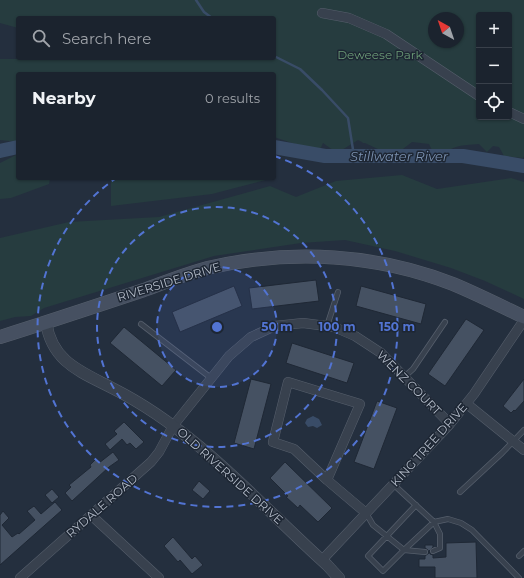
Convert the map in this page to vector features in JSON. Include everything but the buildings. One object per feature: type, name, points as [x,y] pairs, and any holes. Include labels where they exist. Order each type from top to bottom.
[{"type":"main road","name":"RIVERSIDE DRIVE","points":[[0,337],[210,268],[275,257],[315,256],[350,258],[408,269],[451,283],[482,296],[524,319]]},
{"type":"street","points":[[322,13],[349,18],[386,34],[476,94]]},
{"type":"street","points":[[512,113],[524,118]]},
{"type":"street","name":"KING TREE DRIVE","points":[[322,560],[467,404],[524,319]]},
{"type":"street","name":"OLD RIVERSIDE DRIVE","points":[[46,322],[51,340],[56,349],[74,368],[132,399],[200,446],[322,560],[339,578]]},
{"type":"street","name":"WENZ COURT","points":[[173,426],[229,356],[251,337],[275,326],[303,323],[334,327],[355,336],[380,353],[450,424]]},
{"type":"street","points":[[327,480],[360,404],[288,382],[273,442],[294,449],[327,480],[366,513]]},
{"type":"street","points":[[467,404],[524,450]]},
{"type":"street","name":"RYDALE ROAD","points":[[20,578],[92,516],[151,462],[159,452],[173,426]]},
{"type":"street","points":[[92,516],[159,578]]},
{"type":"lane","points":[[327,326],[338,292]]},
{"type":"lane","points":[[404,377],[413,369],[445,322]]},
{"type":"lane","points":[[141,324],[211,378]]},
{"type":"lane","points":[[460,492],[524,430]]},
{"type":"lane","points":[[393,484],[434,522],[440,534],[440,548],[433,551]]},
{"type":"lane","points":[[416,505],[368,556],[383,571],[434,522],[448,519],[461,523],[472,530],[519,578]]},
{"type":"lane","points":[[366,513],[373,525],[404,550],[425,552]]},
{"type":"lane","points":[[519,556],[524,551]]},
{"type":"green space","name":"Deweese Park","points":[[0,0],[524,0],[524,156],[523,158],[504,156],[499,147],[493,146],[487,152],[479,144],[458,146],[449,150],[440,158],[434,154],[429,144],[412,142],[399,152],[380,150],[358,140],[337,153],[323,143],[317,156],[303,156],[298,145],[276,138],[276,72],[16,72],[16,142],[0,140],[0,59],[276,60],[276,16],[16,16],[16,27],[0,23]]},
{"type":"green space","points":[[16,155],[16,180],[50,180],[49,184],[11,198],[0,199],[0,163]]},
{"type":"green space","points":[[402,175],[437,189],[511,178],[524,182],[524,299],[485,281],[451,268],[395,251],[345,240],[301,243],[214,256],[44,308],[31,316],[15,317],[0,321],[0,238],[69,222],[159,217],[270,186],[296,197],[336,181]]},
{"type":"green space","points":[[111,180],[265,180],[212,194],[111,206]]},
{"type":"water","points":[[313,416],[319,419],[322,425],[317,428],[313,426],[308,427],[305,423],[307,419]]},
{"type":"waterway","points":[[196,0],[204,12],[209,16]]},
{"type":"waterway","points":[[276,57],[300,69],[348,118],[354,156]]},
{"type":"waterway","name":"Stillwater River","points":[[0,151],[16,147]]},
{"type":"waterway","name":"Stillwater River","points":[[276,147],[325,156],[463,156],[524,166]]}]
